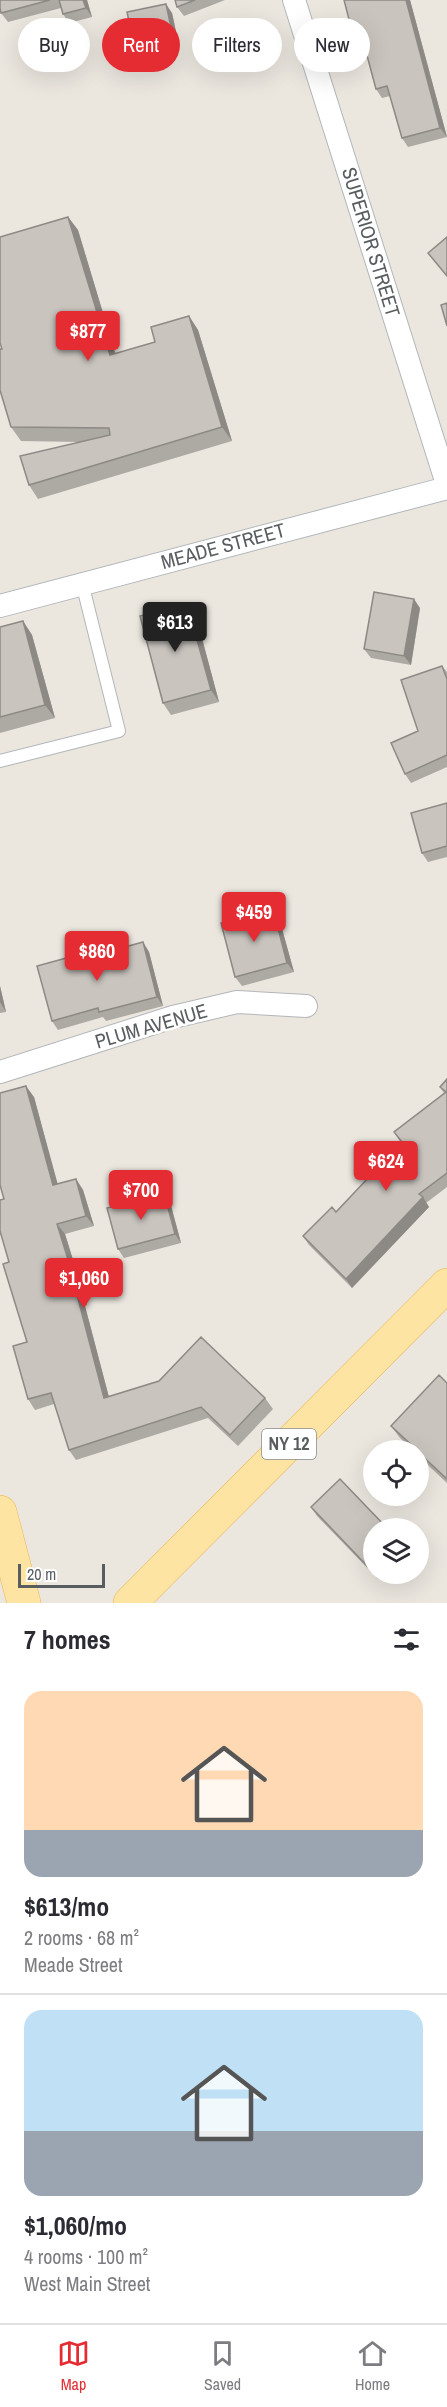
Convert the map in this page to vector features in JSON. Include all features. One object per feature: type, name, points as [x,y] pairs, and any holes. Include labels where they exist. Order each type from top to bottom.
[{"type":"main road","name":"NY 12","points":[[130,1603],[447,1285]]},
{"type":"main road","points":[[0,1512],[24,1603]]},
{"type":"street","name":"SUPERIOR STREET","points":[[294,0],[447,486]]},
{"type":"street","name":"MEADE STREET","points":[[0,606],[447,486]]},
{"type":"street","name":"PLUM AVENUE","points":[[0,1072],[173,1017],[237,1002],[306,1006]]},
{"type":"lane","points":[[0,761],[119,731],[82,583]]},
{"type":"building","points":[[0,0],[50,0],[1,13]]},
{"type":"building","points":[[59,0],[83,0],[86,8],[63,14]]},
{"type":"building","points":[[175,0],[195,0],[177,7]]},
{"type":"building","points":[[344,0],[406,0],[440,128],[402,138],[387,86],[376,89],[370,67],[370,18],[349,18]]},
{"type":"building","points":[[166,4],[169,18],[128,18],[127,12]]},
{"type":"building","points":[[68,217],[110,355],[155,342],[151,327],[189,316],[222,427],[29,485],[20,456],[110,435],[109,428],[11,427],[0,390],[0,349],[2,349],[0,343],[0,237]]},
{"type":"building","points":[[447,237],[447,276],[428,253]]},
{"type":"building","points":[[447,303],[447,326],[441,305]]},
{"type":"building","points":[[374,592],[414,599],[404,656],[364,649]]},
{"type":"building","points":[[187,604],[211,690],[163,703],[140,616]]},
{"type":"building","points":[[23,621],[45,705],[0,717],[0,627]]},
{"type":"building","points":[[442,666],[447,679],[447,755],[405,774],[391,743],[418,731],[401,680]]},
{"type":"building","points":[[447,803],[447,846],[422,853],[411,813]]},
{"type":"building","points":[[273,909],[287,963],[235,977],[221,923]]},
{"type":"building","points":[[143,942],[157,997],[99,1012],[98,1008],[52,1021],[37,966],[70,957],[71,962]]},
{"type":"building","points":[[447,1079],[447,1173],[419,1194],[423,1197],[346,1279],[303,1236],[332,1207],[336,1212],[402,1142],[394,1132],[446,1092],[440,1087]]},
{"type":"building","points":[[26,1086],[53,1185],[76,1179],[86,1216],[57,1224],[79,1295],[77,1295],[104,1398],[159,1381],[201,1337],[265,1398],[230,1435],[201,1407],[69,1450],[51,1393],[28,1399],[13,1346],[27,1342],[3,1264],[9,1262],[0,1231],[0,1200],[4,1199],[0,1185],[0,1093]]},
{"type":"building","points":[[164,1193],[175,1234],[118,1249],[107,1208]]},
{"type":"building","points":[[439,1375],[447,1383],[447,1479],[429,1462],[429,1440],[406,1440],[391,1426]]},
{"type":"building","points":[[340,1479],[363,1503],[363,1506],[366,1506],[377,1518],[363,1518],[363,1562],[311,1507]]}]
